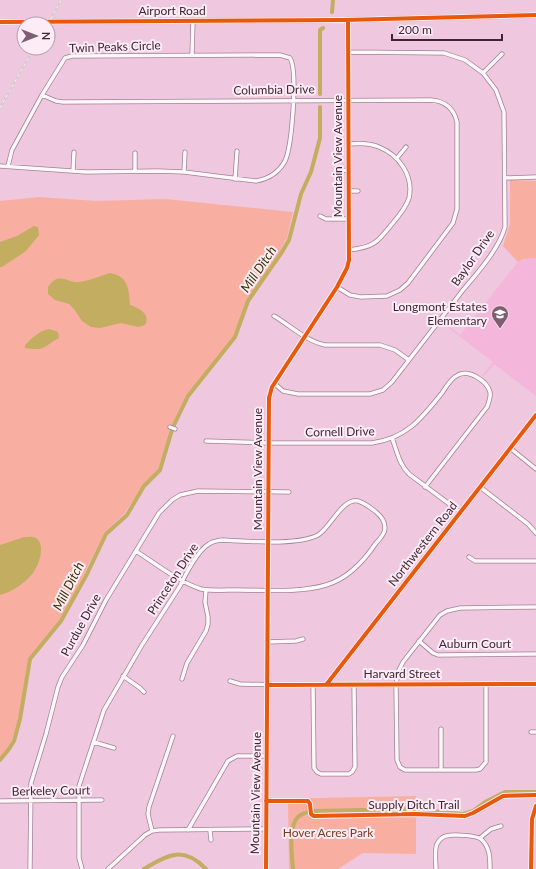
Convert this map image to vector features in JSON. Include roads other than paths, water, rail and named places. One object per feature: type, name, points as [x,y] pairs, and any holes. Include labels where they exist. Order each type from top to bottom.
[{"type":"main road","name":"Airport Road","points":[[0,22],[348,20],[536,15]]},
{"type":"street","name":"Mountain View Avenue","points":[[266,869],[269,398],[274,384],[336,288],[347,268],[349,260],[348,20]]},
{"type":"street","points":[[192,55],[193,21]]},
{"type":"street","name":"Baylor Drive","points":[[274,384],[283,391],[294,393],[370,394],[383,390],[389,385],[474,277],[503,235],[506,219],[504,112],[502,102],[496,90],[483,73],[464,60],[444,53],[348,52]]},
{"type":"street","points":[[0,166],[103,173],[135,171],[184,172],[235,179],[256,181],[264,180],[280,168],[287,156],[293,100],[293,65],[290,58],[294,54]]},
{"type":"street","points":[[483,73],[502,54]]},
{"type":"street","name":"Twin Peaks Circle","points":[[8,166],[12,150],[64,58],[72,56],[280,55],[290,58]]},
{"type":"street","name":"Columbia Drive","points":[[42,95],[56,101],[63,102],[431,100],[442,102],[454,112],[457,122],[457,209],[453,223],[408,283],[400,290],[387,296],[361,297],[350,295],[336,288]]},
{"type":"street","points":[[348,144],[374,145],[390,152],[407,174],[409,182],[409,194],[406,205],[377,242],[364,248],[349,250]]},
{"type":"street","points":[[396,158],[406,147]]},
{"type":"street","points":[[235,179],[237,151]]},
{"type":"street","points":[[73,171],[74,152]]},
{"type":"street","points":[[184,172],[185,152]]},
{"type":"street","points":[[134,153],[135,171]]},
{"type":"street","points":[[338,171],[349,170]]},
{"type":"street","points":[[505,178],[536,177]]},
{"type":"street","name":"Mountain View Avenue","points":[[349,191],[358,191]]},
{"type":"street","points":[[320,216],[326,219],[349,219]]},
{"type":"street","points":[[274,316],[314,342],[325,345],[388,347],[409,360]]},
{"type":"street","name":"Cornell Drive","points":[[206,441],[268,443],[372,443],[392,438],[415,425],[425,415],[454,377],[459,374],[470,374],[476,377],[489,389],[490,395],[487,407],[425,487]]},
{"type":"street","name":"Northwestern Road","points":[[326,685],[536,415]]},
{"type":"street","points":[[170,427],[175,429]]},
{"type":"street","points":[[392,438],[400,463],[404,469],[425,487],[460,512]]},
{"type":"street","points":[[510,448],[536,469]]},
{"type":"street","points":[[480,487],[528,524],[536,533]]},
{"type":"street","name":"Purdue Drive","points":[[30,869],[30,801],[32,774],[46,734],[58,687],[62,677],[83,645],[106,600],[159,513],[166,505],[180,495],[198,492],[289,492]]},
{"type":"street","name":"Princeton Drive","points":[[82,869],[79,858],[79,786],[104,710],[123,676],[182,580],[208,544],[222,540],[300,540],[317,535],[324,530],[345,505],[354,501],[363,503],[373,509],[380,516],[385,526],[383,534],[368,555],[352,570],[340,578],[327,585],[317,588],[303,590],[268,590]]},
{"type":"street","points":[[136,551],[192,586],[206,590],[268,590]]},
{"type":"street","points":[[470,557],[475,561],[536,561]]},
{"type":"street","points":[[182,679],[187,663],[206,631],[208,624],[206,590]]},
{"type":"street","points":[[486,684],[486,762],[484,766],[476,770],[405,770],[397,764],[396,685],[398,672],[401,665],[418,641],[440,615],[454,608],[536,607]]},
{"type":"street","points":[[267,642],[296,641],[303,639]]},
{"type":"street","name":"Auburn Court","points":[[418,641],[433,654],[438,655],[536,654]]},
{"type":"street","points":[[123,676],[144,692]]},
{"type":"street","name":"Harvard Street","points":[[230,680],[240,684],[267,685],[536,684]]},
{"type":"street","points":[[313,685],[314,768],[321,774],[349,774],[355,767],[354,684]]},
{"type":"street","points":[[441,729],[441,770]]},
{"type":"street","points":[[531,732],[536,732]]},
{"type":"street","points":[[152,831],[148,814],[149,807],[173,736]]},
{"type":"street","points":[[94,742],[114,748]]},
{"type":"street","points":[[188,830],[228,762],[237,756],[267,756]]},
{"type":"street","name":"Berkeley Court","points":[[0,801],[102,800]]},
{"type":"street","points":[[531,869],[531,831],[532,819],[536,806]]},
{"type":"street","points":[[436,869],[436,848],[440,839],[450,835],[480,838],[490,829],[501,826]]},
{"type":"street","points":[[108,869],[145,835],[152,831],[266,829]]},
{"type":"street","points":[[210,830],[210,840]]},
{"type":"street","points":[[531,831],[536,831]]},
{"type":"street","points":[[480,838],[489,851],[490,869]]},
{"type":"waterway","name":"Mill Ditch","points":[[332,12],[333,0]]},
{"type":"waterway","name":"Mill Ditch","points":[[320,94],[320,30],[323,28]]},
{"type":"waterway","name":"Mill Ditch","points":[[174,425],[188,396],[235,337],[248,301],[289,240],[301,194],[311,172],[320,138],[320,107]]},
{"type":"waterway","name":"Mill Ditch","points":[[0,760],[14,741],[20,719],[30,659],[61,621],[87,574],[106,534],[127,515],[144,486],[160,470],[172,430]]},
{"type":"waterway","points":[[293,869],[291,842],[293,827],[298,817],[306,812],[410,809],[463,814],[473,811],[485,802],[505,792],[536,792]]},
{"type":"waterway","points":[[144,869],[161,859],[176,855],[190,857],[206,869]]},
{"type":"railway","points":[[52,16],[61,0]]},
{"type":"railway","points":[[0,108],[29,56]]},
{"type":"place","name":"Longmont Estates Elementary","points":[[500,329]]},
{"type":"park label","name":"Hover Acres Park","points":[[328,833]]}]
